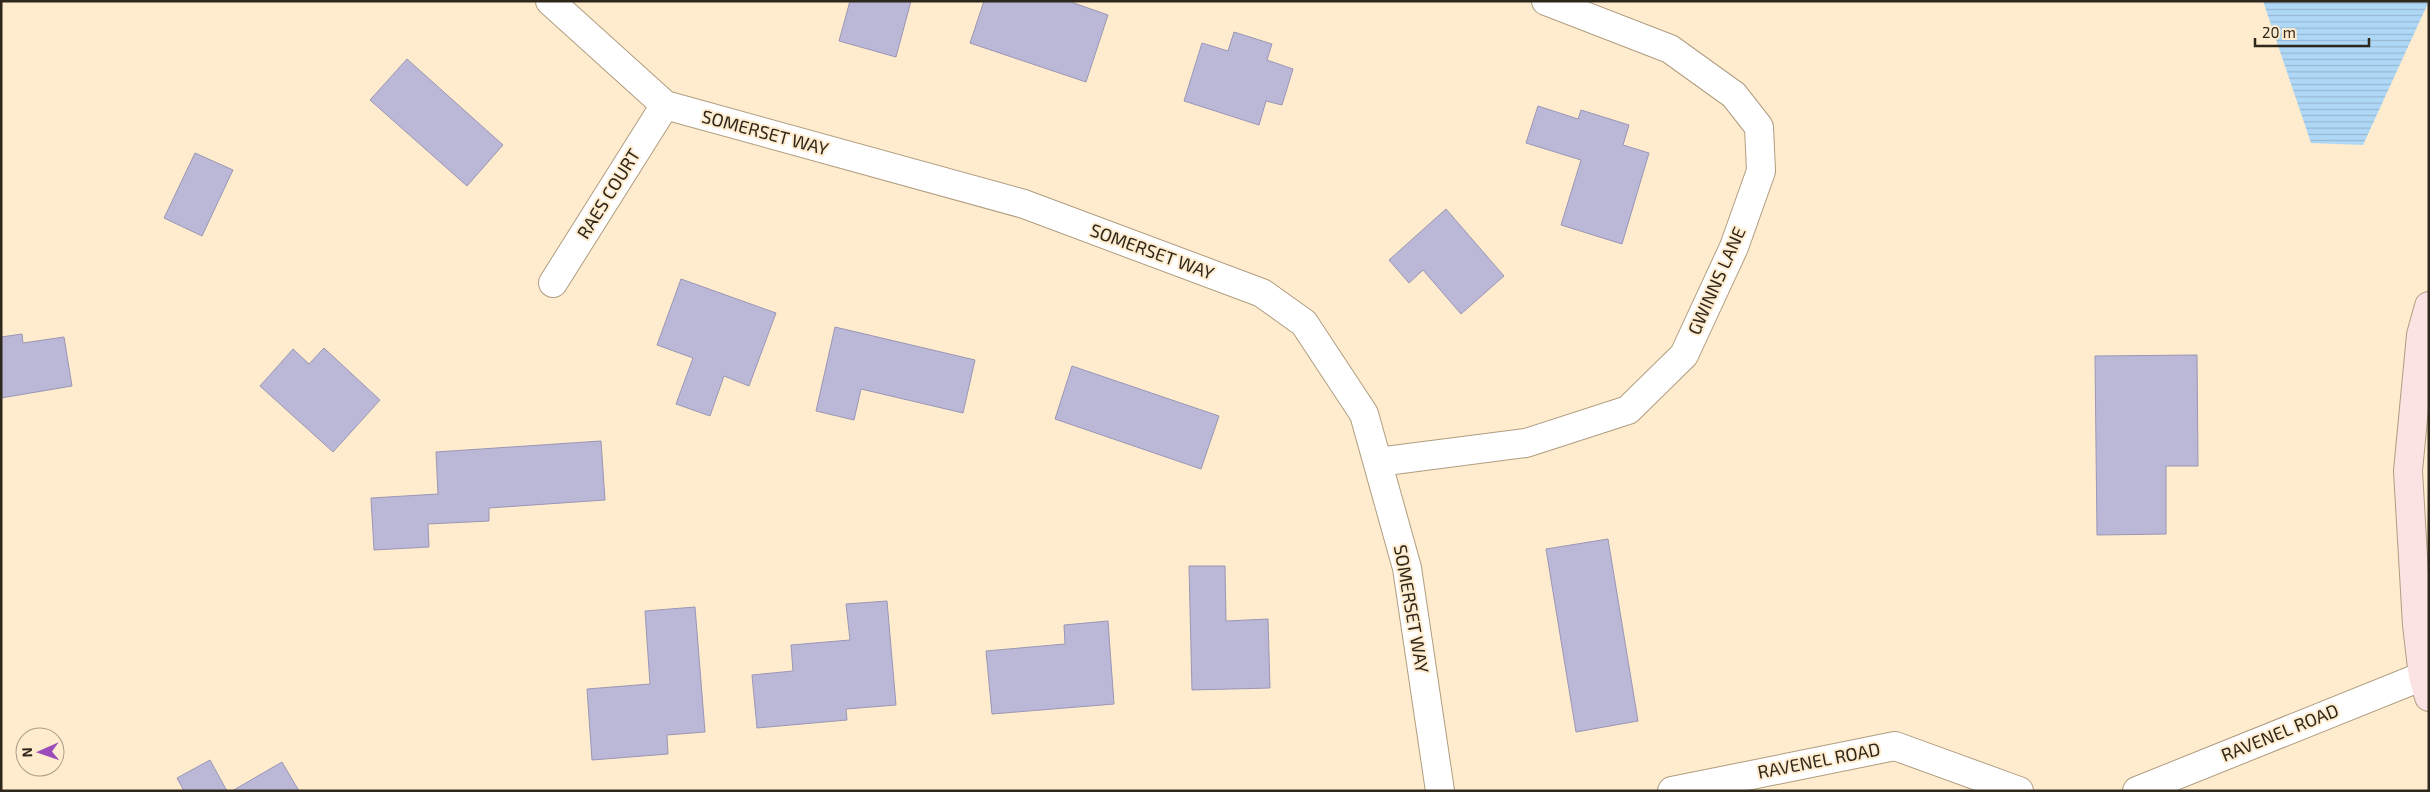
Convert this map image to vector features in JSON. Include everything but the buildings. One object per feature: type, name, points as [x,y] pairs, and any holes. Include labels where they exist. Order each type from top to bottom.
[{"type":"main road","points":[[2426,686],[2417,625],[2408,471],[2421,335],[2429,306]]},
{"type":"street","name":"SOMERSET WAY","points":[[550,1],[665,105],[1024,204],[1262,293],[1304,323],[1364,414],[1378,462],[1407,568],[1440,791]]},
{"type":"street","name":"GWINNS LANE","points":[[1378,462],[1526,443],[1628,410],[1684,355],[1734,247],[1761,171],[1759,127],[1734,95],[1670,49],[1546,1]]},
{"type":"street","name":"RAES COURT","points":[[553,283],[665,105]]},
{"type":"street","name":"RAVENEL ROAD","points":[[2136,791],[2426,686]]},
{"type":"street","name":"RAVENEL ROAD","points":[[1672,791],[1896,746],[2019,791]]},
{"type":"water","points":[[2263,1],[2429,1],[2363,145],[2311,143]]}]
